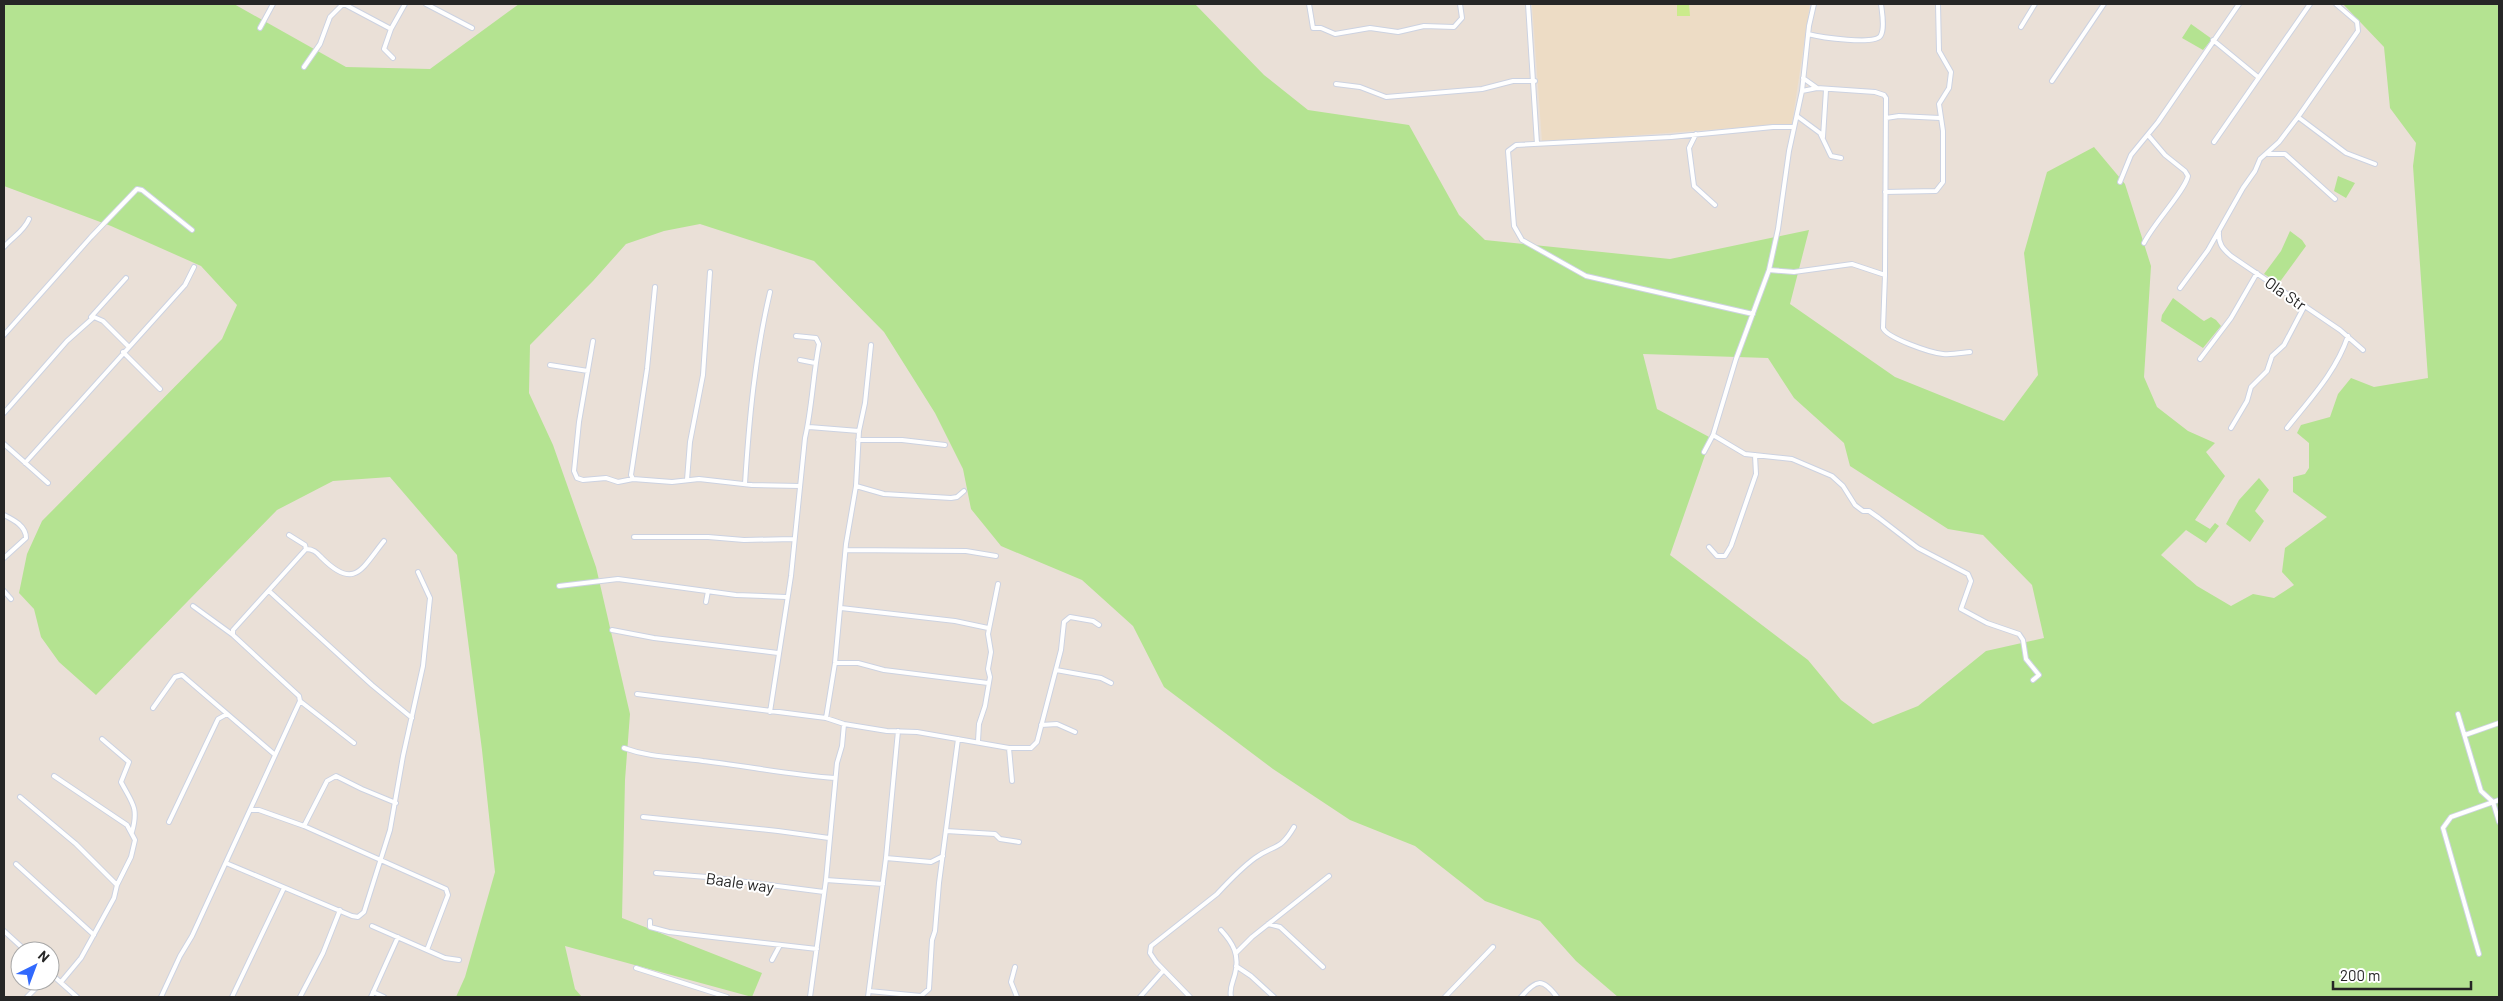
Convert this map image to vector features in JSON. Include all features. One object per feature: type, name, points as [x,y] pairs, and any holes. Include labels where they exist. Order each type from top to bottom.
[{"type":"street","points":[[260,28],[273,4]]},
{"type":"street","points":[[304,67],[320,44],[330,17],[344,4],[391,29]]},
{"type":"street","points":[[393,58],[384,49],[391,29],[405,4]]},
{"type":"street","points":[[426,4],[472,28]]},
{"type":"street","points":[[1310,4],[1313,28],[1322,28],[1335,34],[1370,28],[1398,32],[1424,26],[1454,27],[1462,18],[1460,4]]},
{"type":"street","points":[[1528,4],[1537,144]]},
{"type":"street","points":[[1704,452],[1713,435],[1769,270],[1802,91],[1808,34],[1814,4]]},
{"type":"street","points":[[1808,34],[1848,40],[1876,40],[1882,36],[1883,30],[1881,4]]},
{"type":"street","points":[[1885,192],[1936,190],[1941,188],[1943,182],[1943,150],[1939,104],[1949,88],[1951,72],[1939,51],[1938,4]]},
{"type":"street","points":[[2021,27],[2035,4]]},
{"type":"street","points":[[2052,81],[2104,4]]},
{"type":"street","points":[[2120,182],[2127,161],[2148,135],[2239,4]]},
{"type":"street","points":[[2214,142],[2310,4]]},
{"type":"street","points":[[2180,288],[2218,232],[2260,159],[2268,154],[2298,117],[2358,30],[2357,22],[2336,4]]},
{"type":"street","points":[[2213,40],[2258,77]]},
{"type":"street","points":[[1804,78],[1817,88]]},
{"type":"street","points":[[1336,84],[1360,87],[1386,97],[1482,89],[1513,82],[1534,81]]},
{"type":"street","points":[[1802,91],[1817,88],[1881,93],[1886,98],[1885,275],[1882,328],[1884,333],[1943,354],[1970,352]]},
{"type":"street","points":[[1823,139],[1826,90]]},
{"type":"street","points":[[1797,116],[1815,129],[1823,139],[1831,156],[1841,158]]},
{"type":"street","points":[[1886,118],[1899,116],[1940,118]]},
{"type":"street","points":[[2298,117],[2346,153],[2375,164]]},
{"type":"street","points":[[1753,314],[1586,276],[1522,240],[1514,226],[1507,156],[1511,147],[1516,145],[1794,127]]},
{"type":"street","points":[[1696,134],[1689,148],[1694,186],[1715,205]]},
{"type":"street","points":[[2144,243],[2157,220],[2184,187],[2188,176],[2185,171],[2156,147],[2148,135]]},
{"type":"street","points":[[2268,154],[2285,154],[2335,199]]},
{"type":"street","points":[[4,335],[91,237],[137,189],[192,230]]},
{"type":"street","points":[[4,247],[12,237],[26,228],[29,219]]},
{"type":"street","name":"Ola Str","points":[[2218,232],[2218,240],[2223,250],[2348,336],[2363,350]]},
{"type":"street","points":[[1769,270],[1794,272],[1852,264],[1885,275]]},
{"type":"street","points":[[25,463],[185,284],[194,267]]},
{"type":"street","points":[[687,480],[690,442],[703,375],[710,272]]},
{"type":"street","points":[[2200,358],[2231,318],[2256,273]]},
{"type":"street","points":[[4,413],[67,341],[88,321],[126,278]]},
{"type":"street","points":[[633,479],[631,475],[647,370],[655,287]]},
{"type":"street","points":[[745,484],[753,394],[770,292]]},
{"type":"street","points":[[2231,428],[2247,402],[2251,387],[2267,371],[2272,356],[2284,345],[2304,307]]},
{"type":"street","points":[[88,321],[97,316],[128,346]]},
{"type":"street","points":[[770,712],[786,597],[791,576],[793,539],[805,438],[809,427],[808,412],[818,340],[808,336],[796,336]]},
{"type":"street","points":[[2287,428],[2305,408],[2335,365],[2348,336]]},
{"type":"street","points":[[593,341],[579,422],[574,476],[579,479],[606,478],[618,482],[633,479],[672,482],[687,480],[800,486]]},
{"type":"street","points":[[826,718],[835,663],[846,550],[856,486],[859,431],[865,403],[871,345]]},
{"type":"street","points":[[123,352],[160,389]]},
{"type":"street","points":[[800,360],[815,363]]},
{"type":"street","points":[[550,365],[588,371]]},
{"type":"street","points":[[809,427],[859,431]]},
{"type":"street","points":[[1713,435],[1745,454],[1792,458],[1836,479],[1860,509],[1879,518],[1918,548],[1968,574],[1972,581],[1961,609],[1987,623],[2019,634],[2023,640],[2026,659],[2040,675],[2033,680]]},
{"type":"street","points":[[858,440],[909,441],[945,445]]},
{"type":"street","points":[[4,444],[48,484]]},
{"type":"street","points":[[1709,547],[1717,556],[1725,556],[1728,552],[1756,474],[1755,455]]},
{"type":"street","points":[[856,486],[884,494],[951,498],[957,498],[964,491]]},
{"type":"street","points":[[4,515],[17,522],[26,533],[26,538],[4,558]]},
{"type":"street","points":[[289,535],[306,545],[306,549]]},
{"type":"street","points":[[634,538],[793,539]]},
{"type":"street","points":[[306,549],[314,550],[341,573],[350,575],[359,572],[384,541]]},
{"type":"street","points":[[233,635],[233,630],[306,549]]},
{"type":"street","points":[[846,550],[966,552],[996,556]]},
{"type":"street","points":[[226,863],[352,916],[362,916],[382,860],[396,803],[423,666],[430,598],[418,572]]},
{"type":"street","points":[[559,586],[618,580],[708,592],[786,597]]},
{"type":"street","points":[[978,741],[988,683],[991,652],[988,628],[998,584]]},
{"type":"street","points":[[4,591],[11,599]]},
{"type":"street","points":[[269,591],[372,685],[412,718]]},
{"type":"street","points":[[706,602],[708,592]]},
{"type":"street","points":[[192,606],[233,635],[299,696],[300,701],[354,743]]},
{"type":"street","points":[[841,608],[955,621],[988,628]]},
{"type":"street","points":[[637,694],[671,700],[689,699],[770,712],[826,718],[844,724],[978,741],[1009,748],[1034,747],[1037,742],[1056,670],[1066,619],[1070,617],[1090,620],[1099,626]]},
{"type":"street","points":[[612,630],[654,638],[778,653]]},
{"type":"street","points":[[835,663],[858,663],[884,670],[988,683]]},
{"type":"street","points":[[1056,670],[1101,678],[1111,683]]},
{"type":"street","points":[[153,708],[176,677],[182,675],[274,754]]},
{"type":"street","points":[[161,997],[226,863],[274,754],[300,701]]},
{"type":"street","points":[[170,822],[218,719],[226,714]]},
{"type":"street","points":[[2458,714],[2481,791],[2493,802],[2499,822]]},
{"type":"street","points":[[2465,735],[2499,723]]},
{"type":"street","points":[[810,997],[826,880],[835,778],[844,724]]},
{"type":"street","points":[[1041,725],[1057,724],[1075,732]]},
{"type":"street","points":[[868,997],[886,858],[898,731]]},
{"type":"street","points":[[77,997],[61,982],[73,969],[114,898],[117,885],[132,857],[134,840],[132,832],[135,809],[131,797],[121,782],[129,762],[102,739]]},
{"type":"street","points":[[869,991],[922,996],[928,989],[958,739]]},
{"type":"street","points":[[624,748],[661,758],[701,760],[760,770],[835,778]]},
{"type":"street","points":[[1009,748],[1012,781]]},
{"type":"street","points":[[54,776],[119,819],[132,832]]},
{"type":"street","points":[[304,826],[327,781],[336,776],[347,780],[362,790],[396,803]]},
{"type":"street","points":[[20,797],[76,844],[117,885]]},
{"type":"street","points":[[2479,954],[2443,828],[2451,817],[2499,800]]},
{"type":"street","points":[[250,810],[259,810],[304,826],[446,889],[448,895],[427,950]]},
{"type":"street","points":[[643,817],[683,819],[829,838]]},
{"type":"street","points":[[1190,997],[1151,956],[1151,946],[1217,894],[1225,884],[1254,858],[1283,844],[1294,827]]},
{"type":"street","points":[[946,831],[995,834],[1000,839],[1019,842]]},
{"type":"street","points":[[932,862],[943,856]]},
{"type":"street","points":[[886,858],[932,862],[941,869]]},
{"type":"street","points":[[16,864],[94,935]]},
{"type":"street","name":"Baale way","points":[[656,874],[706,877],[824,892]]},
{"type":"street","points":[[1236,952],[1329,876]]},
{"type":"street","points":[[826,880],[883,884]]},
{"type":"street","points":[[232,997],[284,888]]},
{"type":"street","points":[[300,997],[323,953],[340,910]]},
{"type":"street","points":[[650,921],[650,927],[668,932],[817,949]]},
{"type":"street","points":[[1268,924],[1280,927],[1323,967]]},
{"type":"street","points":[[372,926],[445,958],[459,960]]},
{"type":"street","points":[[1221,930],[1232,942],[1236,952],[1235,973],[1230,991],[1231,997]]},
{"type":"street","points":[[4,932],[14,941]]},
{"type":"street","points":[[371,997],[398,938]]},
{"type":"street","points":[[772,960],[780,945]]},
{"type":"street","points":[[1445,997],[1493,947]]},
{"type":"street","points":[[1236,966],[1240,971],[1252,976],[1274,997]]},
{"type":"street","points":[[1015,967],[1011,982],[1017,997]]},
{"type":"street","points":[[636,968],[727,997]]},
{"type":"street","points":[[1140,997],[1163,970]]},
{"type":"street","points":[[1235,973],[1240,971]]},
{"type":"street","points":[[1521,997],[1536,982],[1548,986],[1557,997]]},
{"type":"street","points":[[373,992],[384,997]]},
{"type":"shaded area","points":[[1532,4],[1810,4],[1792,124],[1542,142]]},
{"type":"green space","points":[[4,4],[234,4],[346,67],[430,69],[519,4],[1195,4],[1264,75],[1308,110],[1409,125],[1459,215],[1485,240],[1670,259],[1809,230],[1790,304],[1895,377],[2004,421],[2038,375],[2024,253],[2047,172],[2094,147],[2125,184],[2151,266],[2144,377],[2157,407],[2188,431],[2215,443],[2206,452],[2225,476],[2195,520],[2210,529],[2215,523],[2219,526],[2206,543],[2186,530],[2161,555],[2197,586],[2231,606],[2253,594],[2274,598],[2294,585],[2282,572],[2285,548],[2327,517],[2293,492],[2293,477],[2305,474],[2309,468],[2309,443],[2297,433],[2301,425],[2330,417],[2338,394],[2351,378],[2374,387],[2428,378],[2413,166],[2416,143],[2390,108],[2384,47],[2343,4],[2499,4],[2499,997],[1618,997],[1576,961],[1540,921],[1485,901],[1415,846],[1350,820],[1273,769],[1164,687],[1133,626],[1082,580],[1001,546],[971,509],[963,469],[935,413],[884,332],[814,261],[700,224],[664,231],[626,244],[593,281],[530,345],[529,393],[553,445],[596,567],[630,714],[625,780],[622,918],[762,973],[752,997],[565,946],[575,989],[582,997],[456,997],[465,977],[495,872],[482,750],[457,555],[390,477],[333,481],[277,510],[96,695],[59,662],[41,637],[34,609],[19,593],[27,554],[42,521],[222,339],[237,305],[201,266],[111,226],[4,186]],"holes":[[[1643,354],[1768,358],[1794,398],[1844,443],[1850,466],[1948,529],[1983,535],[2032,585],[2044,638],[1986,651],[1918,706],[1873,724],[1841,700],[1808,660],[1670,555],[1711,438],[1657,409]]]},
{"type":"green space","points":[[1677,4],[1689,4],[1690,16],[1677,16]]},
{"type":"green space","points":[[2191,24],[2212,39],[2203,50],[2182,38]]},
{"type":"green space","points":[[2338,176],[2355,183],[2346,198],[2334,191]]},
{"type":"green space","points":[[2290,231],[2302,240],[2306,246],[2279,283],[2264,274],[2281,251]]},
{"type":"green space","points":[[2173,298],[2204,321],[2211,317],[2221,326],[2203,348],[2161,321],[2162,315]]},
{"type":"green space","points":[[2259,478],[2269,490],[2255,511],[2264,521],[2250,542],[2226,524],[2239,500]]}]
